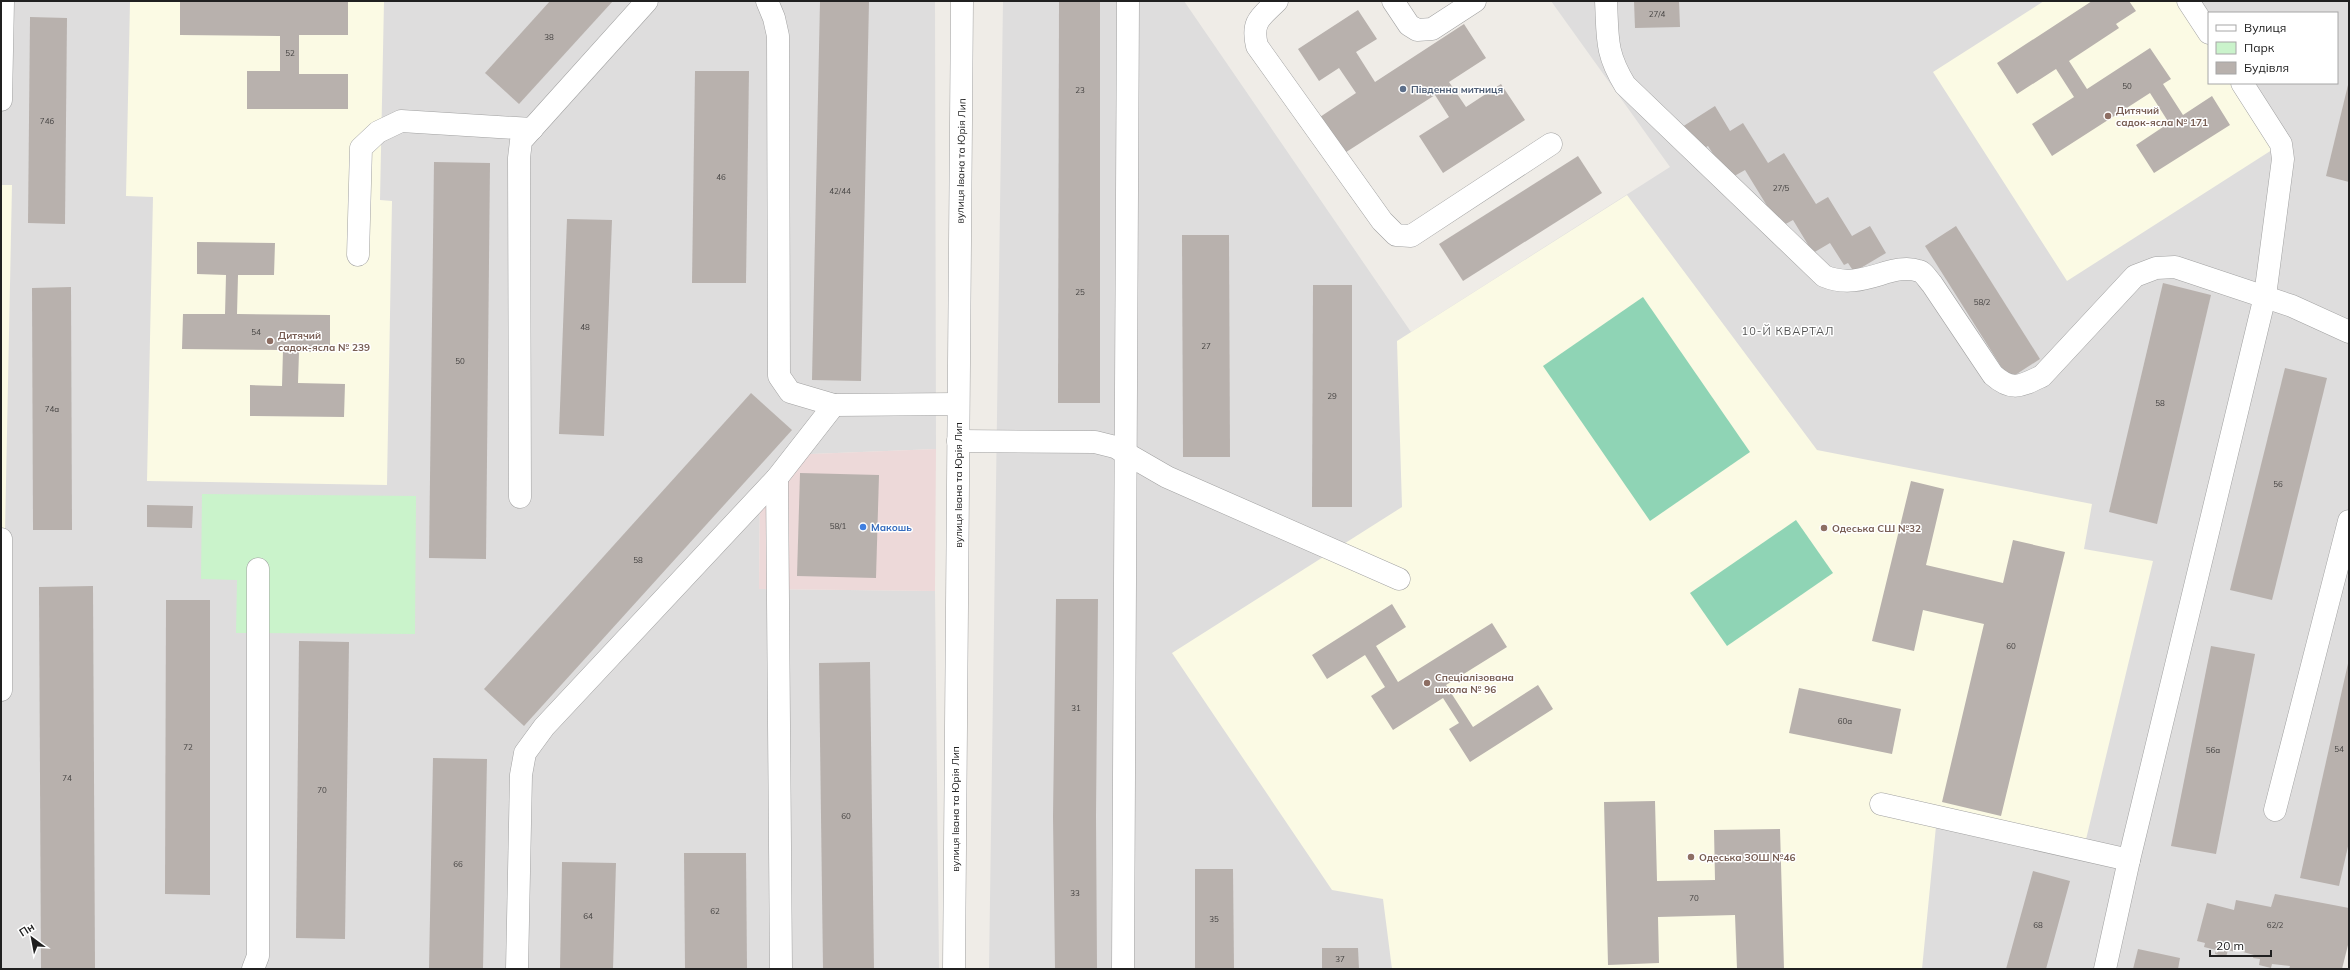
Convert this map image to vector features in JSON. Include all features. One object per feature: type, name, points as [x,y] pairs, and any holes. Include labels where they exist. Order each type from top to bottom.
[{"type":"street","points":[[1,100],[3,1]]},
{"type":"street","points":[[520,497],[519,158],[521,142],[647,1]]},
{"type":"street","points":[[767,1],[774,18],[778,36],[779,376],[790,392],[834,405],[958,404]]},
{"type":"street","name":"вулиця Івана та Юрія Лип","points":[[954,969],[962,1]]},
{"type":"street","points":[[1123,969],[1124,452],[1128,1]]},
{"type":"street","points":[[1277,1],[1256,21],[1254,35],[1257,46],[1382,221],[1396,234],[1412,236],[1551,144]]},
{"type":"street","points":[[1393,1],[1409,25],[1417,30],[1432,30],[1476,1]]},
{"type":"street","points":[[1606,1],[1609,53],[1613,66],[1631,91],[1824,276],[1837,281],[1857,281],[1907,268],[1921,271],[1932,284],[1993,375],[2005,385],[2022,386],[2042,376],[2135,276],[2156,268],[2175,267],[2265,296],[2349,332]]},
{"type":"street","points":[[2188,1],[2208,31]]},
{"type":"street","points":[[2104,969],[2265,296],[2283,159],[2281,144],[2243,84]]},
{"type":"street","points":[[358,255],[361,148],[378,132],[401,121],[532,129]]},
{"type":"street","points":[[517,969],[521,776],[525,753],[544,727],[777,478],[834,405]]},
{"type":"street","points":[[958,441],[1095,442],[1115,447],[1167,477],[1399,579]]},
{"type":"street","points":[[777,478],[781,969]]},
{"type":"street","points":[[2275,810],[2349,521]]},
{"type":"street","points":[[1,539],[1,690]]},
{"type":"street","points":[[253,969],[258,956],[258,569]]},
{"type":"street","points":[[1881,804],[2129,860]]},
{"type":"shaded area","points":[[1,1],[935,1],[936,449],[786,455],[760,486],[759,589],[935,591],[939,969],[1,969]]},
{"type":"shaded area","points":[[130,1],[384,1],[380,200],[392,201],[387,485],[147,481],[153,197],[126,196]]},
{"type":"shaded area","points":[[1003,1],[1184,1],[1411,332],[1670,167],[1551,1],[2349,1],[2349,903],[2334,969],[989,969]]},
{"type":"shaded area","name":"Дитячий садок-ясла № 171","points":[[2044,1],[2181,1],[2208,43],[2208,84],[2234,84],[2275,148],[2067,281],[1933,72]]},
{"type":"shaded area","points":[[1,185],[12,185],[2,681],[1,681]]},
{"type":"shaded area","points":[[1627,195],[1817,450],[2092,504],[2084,549],[2153,561],[2082,856],[1937,816],[1922,969],[1392,969],[1383,899],[1332,890],[1172,653],[1402,507],[1397,341]]},
{"type":"shaded area","points":[[936,449],[935,591],[759,589],[760,486],[786,455]]},
{"type":"green space","points":[[1643,297],[1750,452],[1650,521],[1543,366]]},
{"type":"green space","points":[[202,494],[416,496],[415,634],[236,633],[237,580],[201,579]]},
{"type":"green space","points":[[1796,520],[1833,573],[1727,646],[1690,593]]},
{"type":"building","points":[[180,1],[348,2],[348,35],[299,35],[299,74],[348,74],[348,109],[247,109],[247,71],[280,71],[280,36],[180,35]]},
{"type":"building","points":[[550,1],[613,1],[519,104],[485,73]]},
{"type":"building","points":[[820,1],[869,1],[861,381],[812,380]]},
{"type":"building","points":[[1059,1],[1100,1],[1100,403],[1058,403]]},
{"type":"building","points":[[1634,1],[1679,1],[1680,27],[1635,28]]},
{"type":"building","points":[[2092,1],[2129,1],[2136,11],[2116,24],[2119,28],[2069,61],[2087,89],[2150,48],[2171,79],[2163,84],[2183,115],[2212,96],[2230,125],[2154,173],[2136,145],[2169,123],[2150,93],[2052,156],[2032,124],[2074,97],[2056,69],[2017,94],[1997,63]]},
{"type":"building","name":"Південна митниця","points":[[1358,10],[1377,39],[1356,52],[1375,82],[1464,24],[1486,58],[1449,82],[1466,107],[1501,84],[1525,120],[1443,173],[1419,136],[1449,117],[1435,95],[1340,156],[1317,119],[1356,93],[1339,68],[1319,81],[1298,49]]},
{"type":"building","points":[[30,17],[67,18],[65,224],[28,223]]},
{"type":"building","points":[[695,71],[749,71],[746,283],[692,283]]},
{"type":"building","points":[[2349,85],[2349,182],[2326,176]]},
{"type":"building","points":[[1715,106],[1730,131],[1743,123],[1768,163],[1784,153],[1816,204],[1828,197],[1852,236],[1870,226],[1886,253],[1854,272],[1848,263],[1844,265],[1830,243],[1813,253],[1793,220],[1780,227],[1745,170],[1729,179],[1708,146],[1697,152],[1682,127]]},
{"type":"building","points":[[1578,156],[1602,193],[1463,281],[1439,244]]},
{"type":"building","points":[[434,162],[490,163],[486,559],[429,558]]},
{"type":"building","points":[[567,219],[612,220],[604,436],[559,434]]},
{"type":"building","points":[[1956,226],[2040,359],[2009,379],[1925,246]]},
{"type":"building","points":[[1182,235],[1229,235],[1230,457],[1183,457]]},
{"type":"building","points":[[197,242],[275,243],[274,275],[238,275],[237,314],[330,315],[330,352],[299,352],[298,383],[345,384],[344,417],[250,416],[250,385],[282,386],[283,350],[182,349],[183,314],[225,314],[226,275],[197,274]]},
{"type":"building","points":[[2163,283],[2211,295],[2157,524],[2109,512]]},
{"type":"building","points":[[1313,285],[1352,285],[1352,507],[1312,507]]},
{"type":"building","points":[[71,287],[72,530],[33,530],[32,288]]},
{"type":"building","points":[[2285,368],[2327,378],[2272,600],[2230,590]]},
{"type":"building","points":[[751,393],[792,430],[524,726],[484,689]]},
{"type":"building","points":[[800,473],[879,475],[876,578],[797,576]]},
{"type":"building","points":[[1911,481],[1944,489],[1926,565],[2003,583],[2013,540],[2065,552],[2001,816],[1942,802],[1984,624],[1923,610],[1914,651],[1872,641]]},
{"type":"building","points":[[147,505],[193,506],[192,528],[147,527]]},
{"type":"building","points":[[93,586],[95,969],[41,969],[39,587]]},
{"type":"building","points":[[1056,599],[1098,599],[1096,816],[1097,969],[1055,969],[1053,817]]},
{"type":"building","points":[[166,600],[210,600],[210,895],[165,894]]},
{"type":"building","points":[[1392,604],[1406,627],[1376,646],[1398,682],[1492,623],[1507,647],[1446,685],[1473,727],[1538,685],[1553,709],[1470,762],[1449,729],[1459,723],[1443,698],[1393,730],[1371,696],[1385,687],[1365,655],[1327,679],[1312,655]]},
{"type":"building","points":[[299,641],[349,642],[345,939],[296,938]]},
{"type":"building","points":[[2211,646],[2255,654],[2216,854],[2171,846]]},
{"type":"building","points":[[2349,659],[2349,842],[2339,886],[2300,878]]},
{"type":"building","points":[[870,662],[874,969],[823,969],[819,663]]},
{"type":"building","points":[[1799,688],[1901,709],[1892,754],[1789,733]]},
{"type":"building","points":[[433,758],[487,759],[483,969],[429,969]]},
{"type":"building","points":[[1655,801],[1657,881],[1715,880],[1714,830],[1780,829],[1784,969],[1737,969],[1735,915],[1658,917],[1659,963],[1608,965],[1604,802]]},
{"type":"building","points":[[684,853],[746,853],[747,969],[685,969]]},
{"type":"building","points":[[562,862],[616,863],[613,969],[560,969]]},
{"type":"building","points":[[1195,869],[1233,869],[1234,969],[1195,969]]},
{"type":"building","points":[[2033,871],[2070,881],[2046,969],[2006,969]]},
{"type":"building","points":[[2275,894],[2349,908],[2349,941],[2342,969],[2289,969],[2290,966],[2272,964],[2271,968],[2259,965],[2260,959],[2253,958],[2254,955],[2236,950],[2235,952],[2228,950],[2226,957],[2215,954],[2216,950],[2204,947],[2205,943],[2197,941],[2207,903],[2234,910],[2236,900],[2271,907]]},
{"type":"building","points":[[1322,948],[1358,948],[1359,969],[1322,969]]},
{"type":"building","points":[[2138,949],[2180,958],[2178,969],[2133,969]]},
{"type":"place","name":"Південна митниця","points":[[1403,89]]},
{"type":"place","name":"Дитячий садок-ясла № 171","points":[[2108,116]]},
{"type":"place","name":"Дитячий садок-ясла № 239","points":[[270,341]]},
{"type":"place","name":"Макошь","points":[[863,527]]},
{"type":"place","name":"Одеська СШ №32","points":[[1824,528]]},
{"type":"place","name":"Спеціалізована школа № 96","points":[[1427,683]]},
{"type":"place","name":"Одеська ЗОШ №46","points":[[1691,857]]},
{"type":"district","name":"10-Й КВАРТАЛ","points":[[1788,331]]}]
